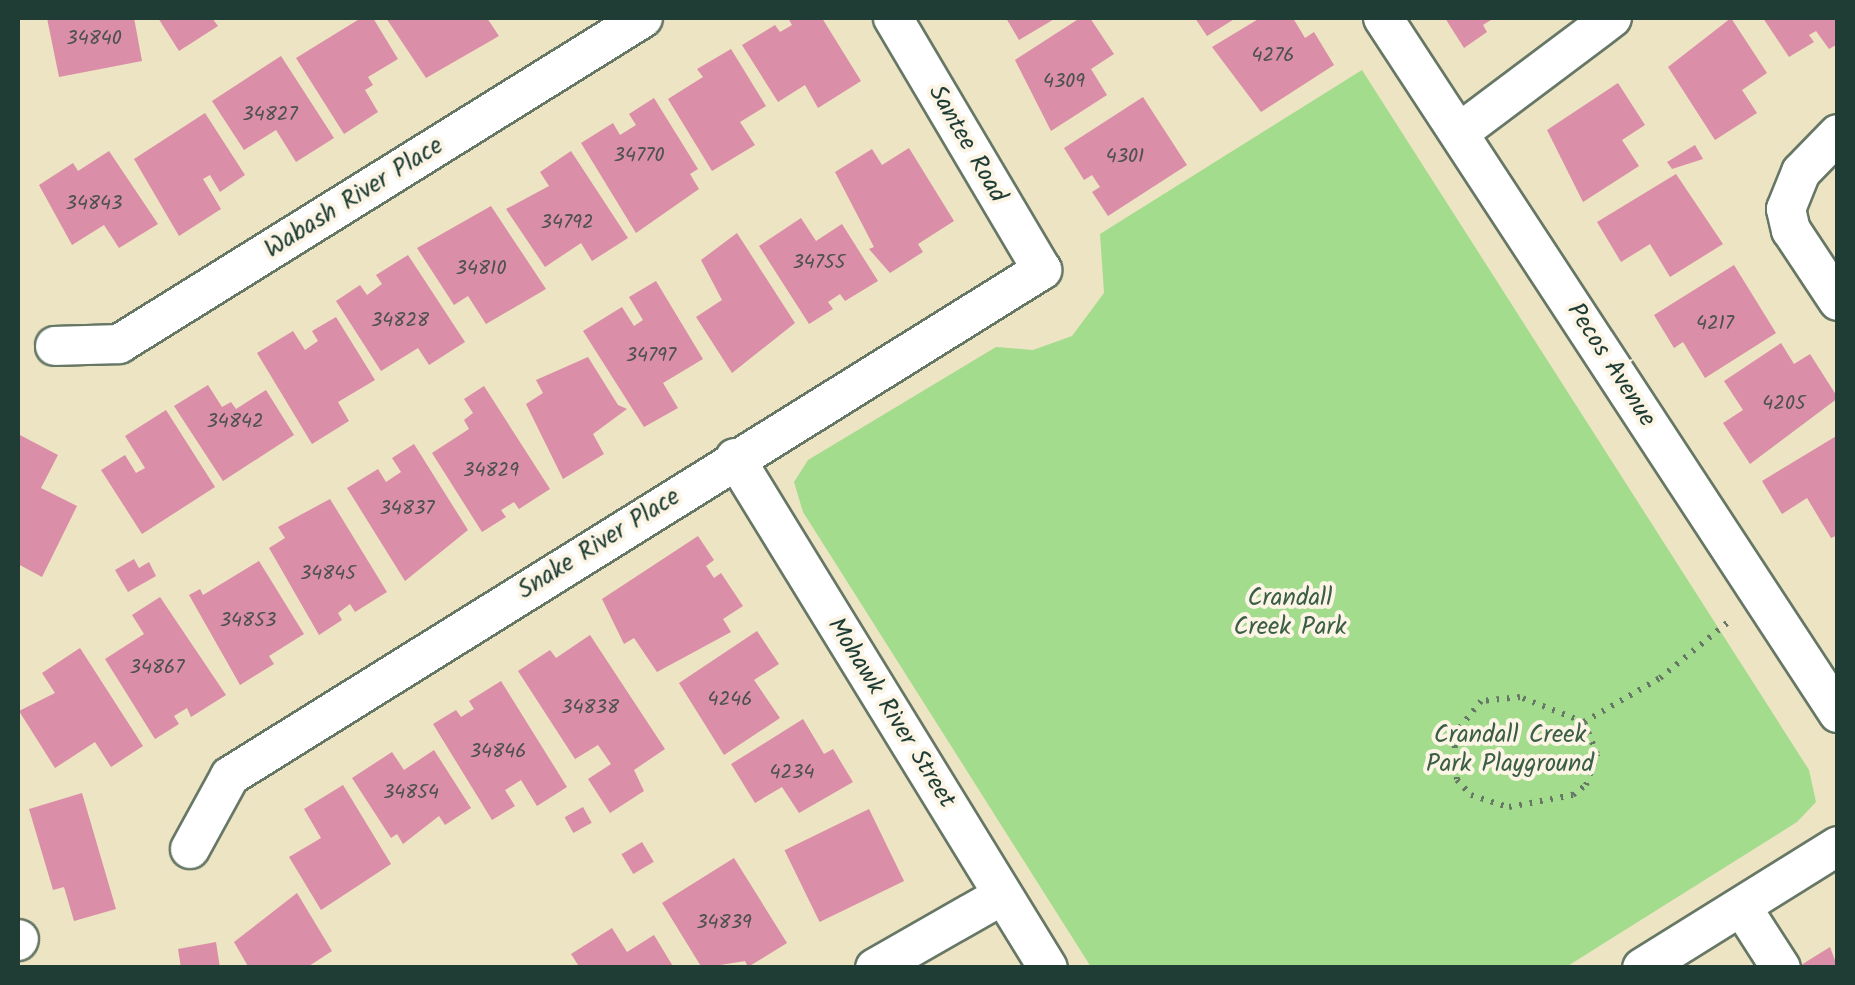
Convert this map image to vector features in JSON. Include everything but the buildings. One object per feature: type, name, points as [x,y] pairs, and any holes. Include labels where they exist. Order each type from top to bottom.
[{"type":"street","name":"Wabash River Place","points":[[55,346],[119,344],[643,18]]},
{"type":"street","name":"Santee Road","points":[[893,18],[1042,270]]},
{"type":"street","name":"Pecos Avenue","points":[[1383,18],[1838,713]]},
{"type":"street","points":[[1460,132],[1612,18]]},
{"type":"street","points":[[1838,134],[1801,172],[1786,209],[1791,230],[1838,301]]},
{"type":"street","name":"Snake River Place","points":[[190,850],[230,776],[1042,270]]},
{"type":"street","name":"Mohawk River Street","points":[[735,458],[1048,968]]},
{"type":"street","points":[[1642,968],[1838,846]]},
{"type":"street","points":[[875,968],[1003,895]]},
{"type":"street","points":[[1743,908],[1781,968]]},
{"type":"path","points":[[1584,722],[1660,678],[1702,639],[1764,599]]},
{"type":"path","points":[[1520,698],[1584,722],[1597,754],[1586,785],[1573,795],[1509,807],[1471,795],[1457,780],[1454,735],[1481,701],[1520,698]]},
{"type":"green space","name":"Crandall Creek Park","points":[[1362,70],[1809,770],[1816,802],[1797,822],[1566,967],[1091,967],[803,512],[794,482],[808,460],[996,347],[1033,350],[1072,336],[1104,293],[1100,234]]},
{"type":"park label","name":"Crandall Creek Park Playground","points":[[1510,750]]}]
